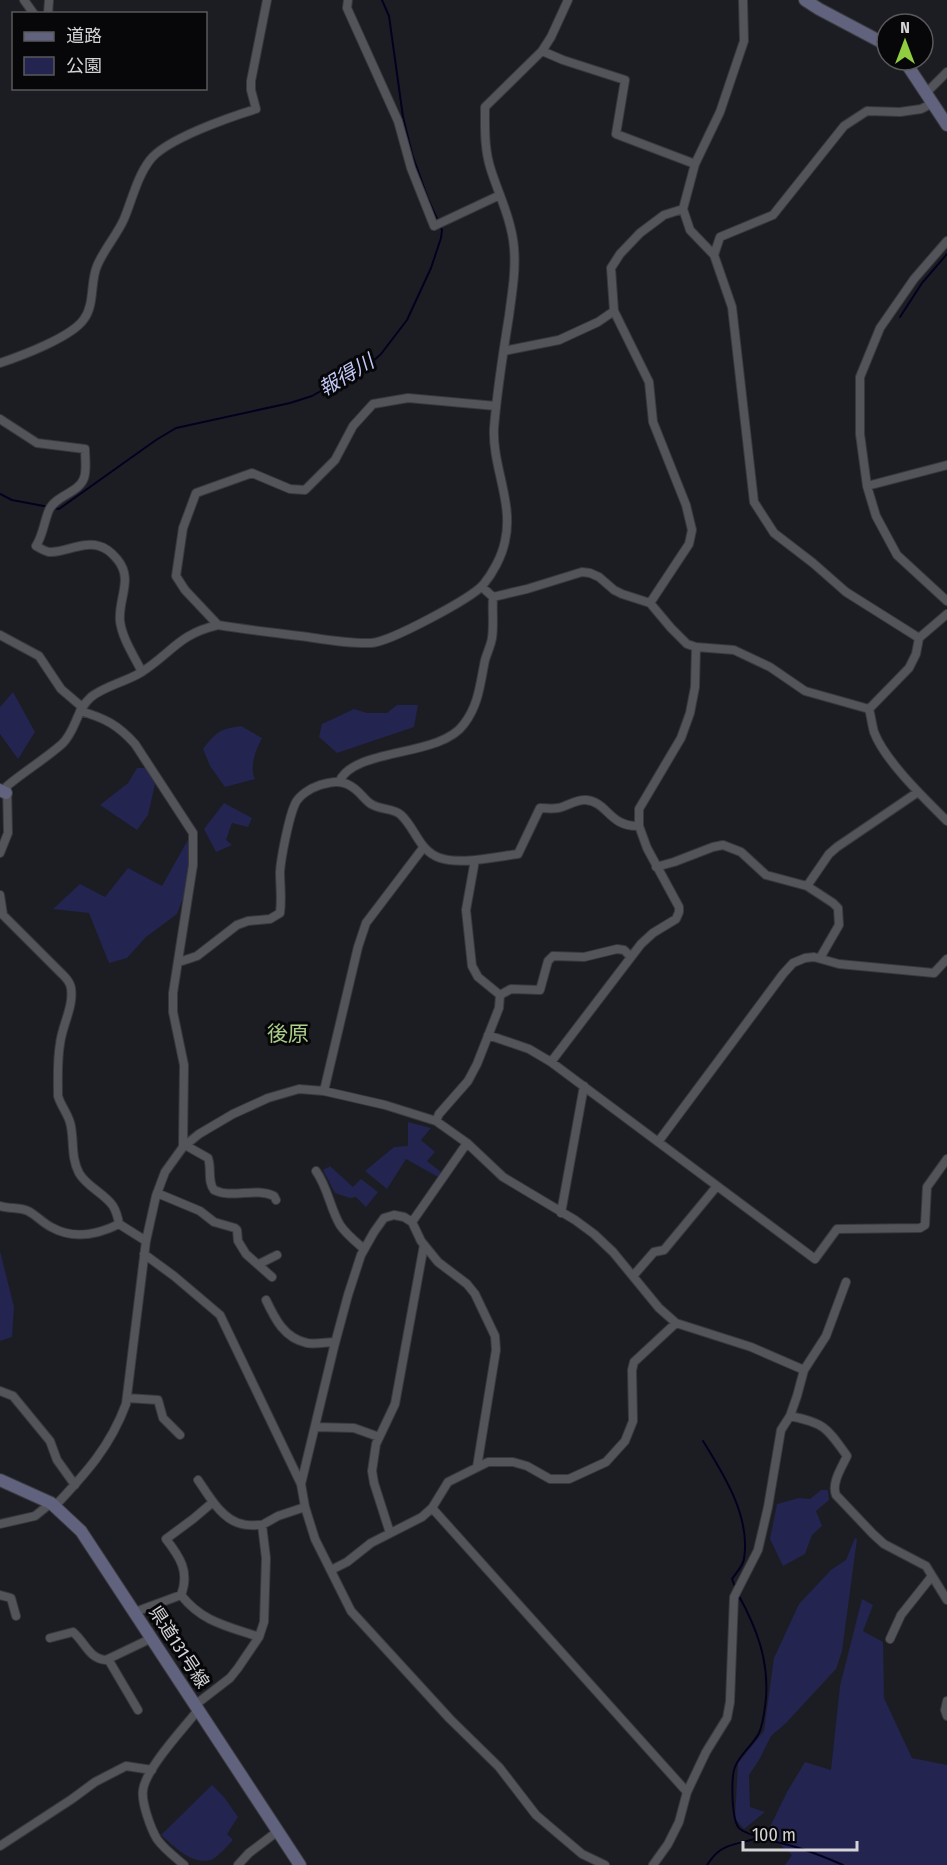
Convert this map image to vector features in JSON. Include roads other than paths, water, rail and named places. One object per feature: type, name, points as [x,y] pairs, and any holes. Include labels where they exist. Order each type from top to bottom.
[{"type":"main road","points":[[805,0],[875,39]]},
{"type":"main road","points":[[912,72],[947,125]]},
{"type":"main road","name":"県道131号線","points":[[0,1480],[53,1505],[81,1531],[300,1865]]},
{"type":"street","points":[[0,363],[24,355],[53,341],[77,327],[84,319],[88,310],[94,273],[123,221],[140,177],[155,154],[189,135],[237,114],[256,109],[251,81],[267,0]]},
{"type":"street","points":[[348,0],[347,8],[398,121],[411,168],[434,226],[500,195]]},
{"type":"street","points":[[0,853],[8,832],[3,791],[7,786],[64,742],[81,709],[91,698],[102,690],[142,672],[184,638],[204,628],[218,625],[373,643],[397,636],[446,609],[482,586],[493,571],[506,540],[505,494],[495,452],[494,436],[513,284],[514,246],[490,168],[485,141],[485,107],[542,51],[568,0]]},
{"type":"street","points":[[743,0],[744,41],[720,112],[695,164],[683,209],[690,230],[714,255],[732,307],[754,502],[774,533],[846,592],[919,638]]},
{"type":"street","points":[[542,51],[625,80],[616,134],[695,164]]},
{"type":"street","points":[[714,255],[720,237],[773,214],[844,126],[867,111],[900,112],[921,109],[947,72]]},
{"type":"street","points":[[650,603],[689,544],[692,530],[686,505],[653,422],[649,382],[614,311],[611,268],[620,254],[640,233],[664,214],[683,209]]},
{"type":"street","points":[[947,241],[914,279],[880,328],[860,377],[860,434],[867,486],[876,516],[897,555],[947,601]]},
{"type":"street","points":[[504,351],[559,340],[614,311]]},
{"type":"street","points":[[218,625],[176,576],[183,528],[196,493],[252,473],[291,489],[305,490],[335,460],[353,426],[373,404],[408,398],[496,406]]},
{"type":"street","points":[[0,419],[37,443],[85,449],[84,478],[76,488],[49,509],[42,537],[36,546],[47,552],[82,545],[97,545],[108,549],[115,556],[126,574],[120,621],[123,633],[142,672]]},
{"type":"street","points":[[867,486],[947,465]]},
{"type":"street","points":[[493,597],[582,572],[590,573],[622,594],[650,603],[687,644],[696,647],[734,650],[771,667],[805,691],[869,709]]},
{"type":"street","points":[[339,782],[346,771],[352,767],[382,755],[396,754],[442,741],[463,726],[472,712],[480,690],[492,639],[493,597],[482,586]]},
{"type":"street","points":[[869,709],[909,668],[916,654],[919,638],[947,614]]},
{"type":"street","points":[[0,635],[39,656],[61,688],[81,709],[110,722],[124,732],[135,744],[193,833],[193,866],[173,993],[173,1012],[184,1065],[184,1146]]},
{"type":"street","points":[[551,1062],[641,944],[676,918],[679,912],[679,907],[647,848],[639,826],[639,809],[681,738],[690,713],[695,687],[696,647]]},
{"type":"street","points":[[869,709],[874,732],[879,742],[918,792],[947,820]]},
{"type":"street","points":[[179,962],[197,956],[237,925],[248,921],[270,919],[280,913],[281,862],[295,803],[315,787],[335,781],[346,783],[361,793],[369,803],[379,808],[398,812],[428,853],[450,860],[475,860],[518,854],[540,808],[558,808],[576,801],[586,800],[603,808],[618,822],[627,826],[639,826]]},
{"type":"street","points":[[807,886],[829,854],[837,847],[918,792]]},
{"type":"street","points":[[656,867],[723,845],[741,852],[766,875],[807,886],[838,908],[839,925],[820,958]]},
{"type":"street","points":[[324,1091],[358,947],[366,923],[423,848]]},
{"type":"street","points":[[475,860],[466,910],[472,966],[478,977],[500,995]]},
{"type":"street","points":[[0,895],[1,916],[69,982],[72,1003],[64,1022],[60,1043],[58,1096],[71,1126],[71,1146],[79,1174],[108,1200],[115,1209],[119,1224],[146,1241]]},
{"type":"street","points":[[500,995],[512,989],[540,990],[548,961],[553,956],[584,957],[617,949],[624,950],[631,957]]},
{"type":"street","points":[[658,1142],[783,974],[794,963],[805,958],[820,958],[839,964],[934,973],[947,959]]},
{"type":"street","points":[[436,1121],[439,1114],[468,1081],[477,1064],[500,1008],[500,995]]},
{"type":"street","points":[[488,1035],[529,1049],[551,1062],[815,1259],[837,1229],[920,1228],[925,1224],[927,1187],[947,1159]]},
{"type":"street","points":[[561,1213],[584,1086]]},
{"type":"street","points":[[0,1524],[35,1516],[53,1505],[75,1485],[107,1445],[120,1421],[127,1398],[146,1241],[157,1193],[165,1172],[184,1146],[208,1129],[268,1098],[299,1089],[324,1091],[385,1105],[436,1121],[467,1143],[503,1177],[594,1234],[613,1252],[658,1308],[676,1323],[751,1347],[804,1370]]},
{"type":"street","points":[[412,1222],[467,1143]]},
{"type":"street","points":[[184,1146],[208,1158],[210,1182],[214,1190],[226,1193],[262,1192],[274,1196],[276,1200]]},
{"type":"street","points":[[316,1172],[323,1182],[339,1224],[364,1249]]},
{"type":"street","points":[[633,1276],[654,1252],[664,1250],[717,1186]]},
{"type":"street","points":[[157,1193],[200,1211],[214,1222],[237,1230],[238,1241],[246,1254],[272,1276]]},
{"type":"street","points":[[0,1206],[27,1210],[52,1228],[72,1235],[89,1235],[119,1224]]},
{"type":"street","points":[[301,1484],[335,1342],[364,1249],[384,1218],[394,1215],[412,1222],[424,1245],[438,1262],[467,1284],[476,1294],[495,1336],[496,1350],[477,1467]]},
{"type":"street","points":[[390,1533],[372,1471],[379,1437],[395,1404],[424,1245]]},
{"type":"street","points":[[144,1254],[220,1315],[301,1484],[305,1508],[315,1539],[351,1611],[450,1719],[499,1767],[536,1815],[582,1854],[605,1865]]},
{"type":"street","points":[[259,1264],[277,1255]]},
{"type":"street","points":[[652,1865],[668,1844],[679,1822],[687,1792],[706,1752],[727,1718],[730,1702],[734,1597],[758,1550],[768,1508],[781,1430],[790,1416],[804,1370],[826,1336],[846,1282]]},
{"type":"street","points":[[266,1300],[277,1323],[291,1335],[307,1343],[335,1342]]},
{"type":"street","points":[[331,1570],[347,1562],[370,1543],[422,1517],[432,1508],[448,1482],[488,1462],[513,1462],[527,1466],[550,1479],[569,1479],[606,1462],[626,1441],[633,1421],[632,1370],[634,1362],[676,1323]]},
{"type":"street","points":[[0,1391],[13,1396],[50,1441],[57,1460],[75,1485]]},
{"type":"street","points":[[127,1398],[158,1400],[162,1418],[180,1435]]},
{"type":"street","points":[[790,1416],[813,1421],[823,1426],[847,1456],[835,1483],[836,1495],[884,1544],[926,1566],[947,1600]]},
{"type":"street","points":[[315,1427],[354,1428],[379,1437]]},
{"type":"street","points":[[198,1480],[213,1502],[234,1521],[243,1524],[262,1525],[278,1515],[305,1508]]},
{"type":"street","points":[[181,1594],[185,1582],[184,1566],[181,1558],[166,1539],[213,1502]]},
{"type":"street","points":[[432,1508],[687,1792]]},
{"type":"street","points":[[184,1865],[158,1841],[149,1820],[143,1799],[143,1789],[152,1770],[197,1708],[230,1678],[258,1637],[264,1622],[265,1611],[266,1558],[262,1525]]},
{"type":"street","points":[[890,1639],[901,1615],[932,1576]]},
{"type":"street","points":[[135,1612],[181,1594]]},
{"type":"street","points":[[181,1594],[191,1607],[213,1621],[258,1637]]},
{"type":"street","points":[[0,1595],[11,1598],[16,1616]]},
{"type":"street","points":[[50,1638],[73,1632],[92,1655],[100,1659],[108,1659],[152,1638]]},
{"type":"street","points":[[108,1659],[138,1710]]},
{"type":"street","points":[[947,1701],[945,1710],[947,1716]]},
{"type":"street","points":[[0,1846],[95,1782],[126,1766],[152,1770]]},
{"type":"street","points":[[238,1865],[249,1853],[278,1831]]},
{"type":"waterway","name":"報得川","points":[[54,508],[59,509],[176,428],[312,396],[372,362],[407,320],[431,268],[442,230],[412,154],[403,117],[389,16],[382,0]]},
{"type":"waterway","points":[[900,317],[922,283],[947,254]]},
{"type":"waterway","name":"報得川","points":[[0,494],[12,500],[49,507]]},
{"type":"waterway","points":[[703,1441],[727,1482],[744,1528],[744,1559],[732,1579],[736,1589]]},
{"type":"waterway","points":[[738,1594],[760,1644],[765,1670],[766,1698],[760,1729],[735,1767],[732,1789],[737,1825],[751,1835],[802,1849],[843,1865]]},
{"type":"waterway","points":[[707,1865],[721,1850],[759,1837]]},
{"type":"district","name":"後原","points":[[288,1034]]}]
